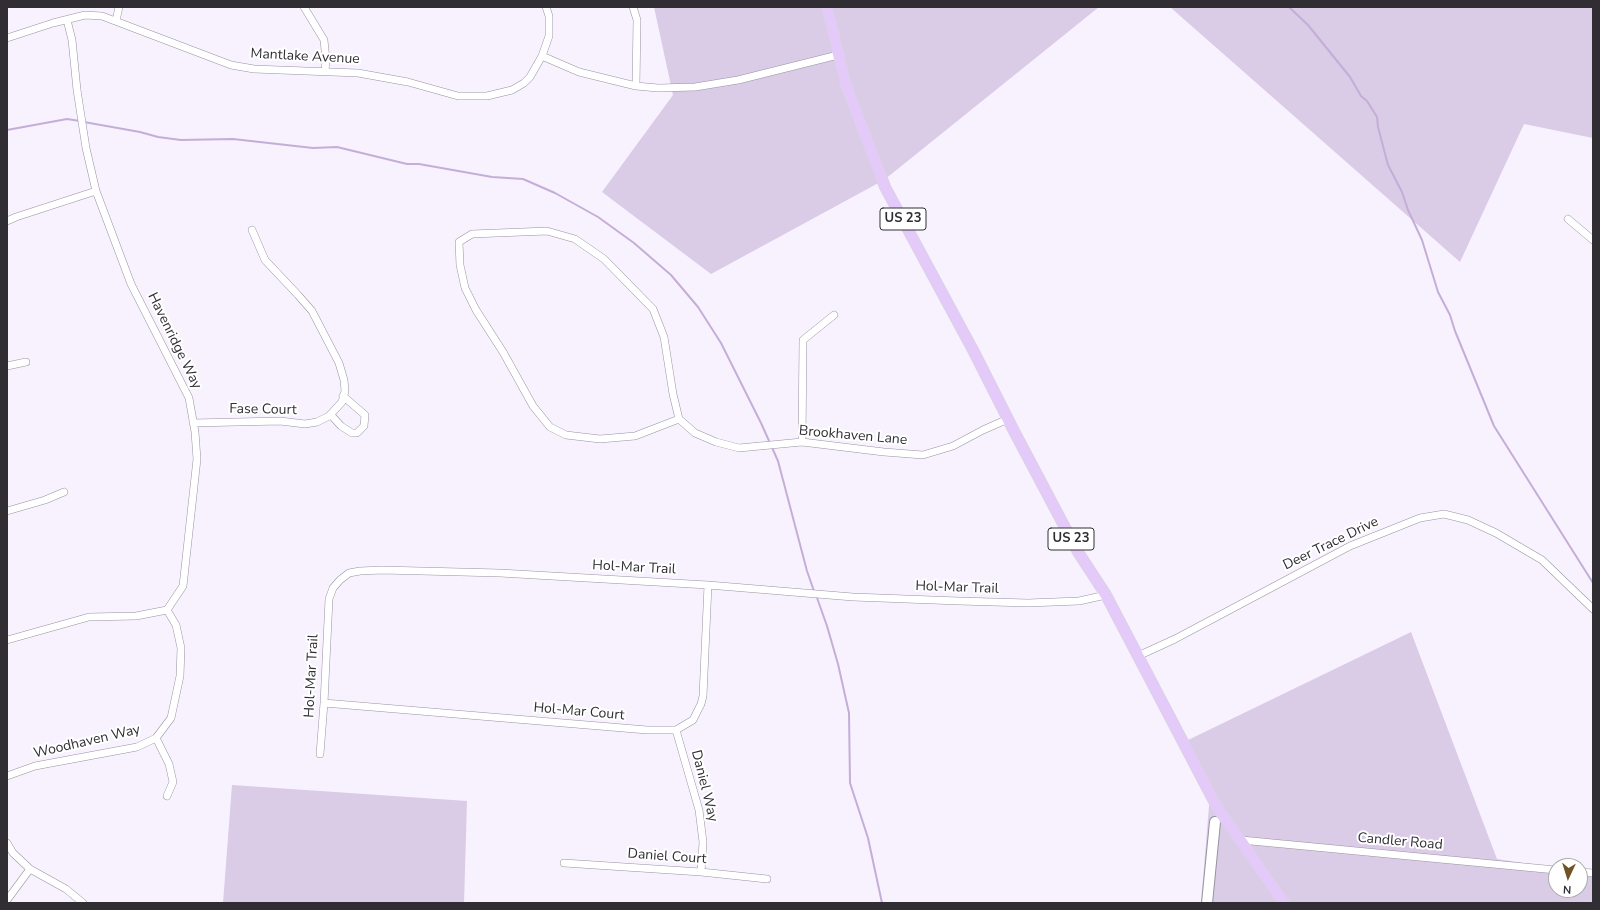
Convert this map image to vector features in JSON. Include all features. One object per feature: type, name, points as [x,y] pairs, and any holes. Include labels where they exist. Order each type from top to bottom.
[{"type":"main road","name":"US 23","points":[[827,7],[846,85],[885,187],[974,352],[1078,552],[1106,595],[1217,807],[1284,903]]},
{"type":"street","points":[[116,21],[119,7]]},
{"type":"street","points":[[304,7],[324,40],[326,60],[325,71]]},
{"type":"street","name":"Mantlake Avenue","points":[[7,38],[85,15],[94,15],[116,21],[231,65],[254,69],[358,73],[408,82],[458,96],[487,96],[512,90],[524,84],[530,77],[542,56],[549,36],[549,16],[546,7]]},
{"type":"street","points":[[633,7],[637,20],[636,86]]},
{"type":"street","name":"Havenridge Way","points":[[67,20],[72,40],[76,90],[86,148],[96,191],[131,284],[189,398],[197,459],[186,568],[183,586],[167,610]]},
{"type":"street","points":[[542,56],[579,72],[636,86],[658,88],[695,86],[738,80],[838,55]]},
{"type":"street","points":[[7,221],[96,191]]},
{"type":"street","points":[[1568,219],[1593,240]]},
{"type":"street","points":[[252,230],[265,260],[298,294],[312,311],[339,363],[344,380],[345,391],[343,396],[342,402],[331,414],[341,426],[352,433],[357,433],[364,426],[365,415],[343,396]]},
{"type":"street","points":[[547,231],[575,239],[604,259],[653,309],[664,337],[673,394],[679,419],[635,436],[600,438],[566,435],[550,427],[533,406],[503,352],[476,310],[465,288],[460,265],[460,242],[472,234],[547,231]]},
{"type":"street","points":[[802,442],[803,340],[834,314]]},
{"type":"street","points":[[7,366],[26,362]]},
{"type":"street","name":"Fase Court","points":[[193,423],[280,421],[305,424],[317,422],[331,414]]},
{"type":"street","name":"Brookhaven Lane","points":[[679,419],[695,433],[716,442],[739,448],[802,442],[923,455],[953,446],[1008,419]]},
{"type":"street","points":[[7,511],[45,500],[64,492]]},
{"type":"street","name":"Deer Trace Drive","points":[[1138,656],[1175,639],[1350,546],[1420,518],[1444,514],[1468,520],[1496,533],[1542,560],[1593,609]]},
{"type":"street","name":"Hol-Mar Trail","points":[[320,754],[329,599],[332,588],[349,573],[382,570],[432,571],[708,585],[853,597],[1028,603],[1079,601],[1106,595]]},
{"type":"street","points":[[676,730],[692,720],[701,704],[703,696],[708,585]]},
{"type":"street","points":[[7,640],[89,617],[136,616],[167,610]]},
{"type":"street","name":"Woodhaven Way","points":[[7,776],[35,766],[136,747],[156,738],[172,718],[180,676],[181,648],[176,625],[167,610]]},
{"type":"street","name":"Hol-Mar Court","points":[[324,703],[647,730],[676,730]]},
{"type":"street","name":"Daniel Way","points":[[676,730],[699,810],[704,842],[701,872]]},
{"type":"street","points":[[156,738],[169,764],[173,782],[167,796]]},
{"type":"street","points":[[1207,903],[1217,807]]},
{"type":"street","name":"Candler Road","points":[[1241,840],[1548,869]]},
{"type":"street","points":[[7,843],[13,853],[30,869],[66,889],[83,903]]},
{"type":"street","name":"Daniel Court","points":[[564,863],[701,872],[767,879]]},
{"type":"street","points":[[7,900],[30,869]]},
{"type":"shaded area","points":[[654,7],[1099,7],[884,180],[711,274],[602,192],[673,95]]},
{"type":"shaded area","points":[[1170,7],[1593,7],[1593,138],[1524,124],[1460,262]]},
{"type":"shaded area","points":[[1411,632],[1497,859],[1548,867],[1548,898],[1588,898],[1588,872],[1593,873],[1593,903],[1201,903],[1210,794],[1186,741]]},
{"type":"shaded area","points":[[232,785],[467,801],[464,903],[223,903]]},
{"type":"waterway","points":[[1289,7],[1308,25],[1350,77],[1361,96],[1367,101],[1377,117],[1378,127],[1388,165],[1402,192],[1408,210],[1422,240],[1438,292],[1450,315],[1455,331],[1494,426],[1593,583]]},
{"type":"waterway","points":[[7,130],[67,119],[80,121]]},
{"type":"waterway","points":[[84,122],[140,132],[158,137],[181,140],[233,139],[313,148],[337,147],[407,164],[419,164],[492,177],[523,179],[555,193],[598,217],[634,243],[671,275],[698,307],[721,343],[761,423],[778,461],[807,571],[814,591]]},
{"type":"waterway","points":[[816,595],[838,664],[849,713],[850,783],[868,838],[882,903]]}]
